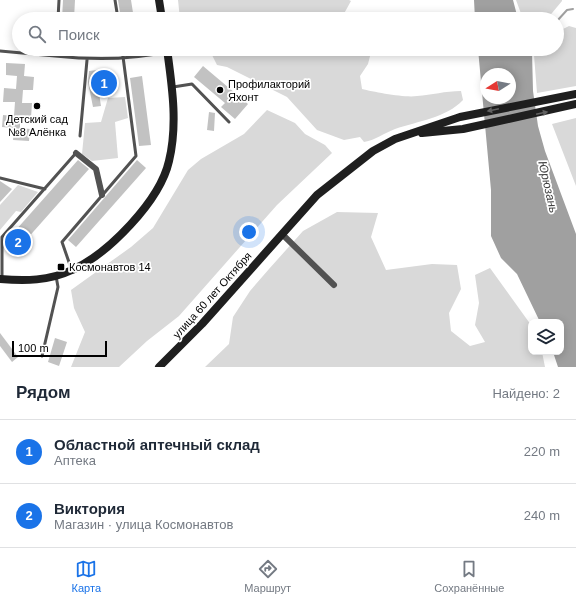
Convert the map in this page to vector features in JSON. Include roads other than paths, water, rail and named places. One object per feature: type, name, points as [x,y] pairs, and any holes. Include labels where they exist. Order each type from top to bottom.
[{"type":"main road","points":[[159,0],[161,12]]},
{"type":"main road","points":[[1,279],[29,280],[56,276],[72,270],[106,248],[121,234],[153,196],[164,177],[169,162],[173,138],[174,114],[168,56]]},
{"type":"main road","points":[[409,135],[460,117],[576,94]]},
{"type":"main road","points":[[409,135],[463,129],[560,109],[576,104]]},
{"type":"main road","name":"улица 60 лет Октября","points":[[159,367],[202,324],[317,195],[351,166],[383,145],[409,135]]},
{"type":"street","points":[[77,152],[96,169],[102,195]]},
{"type":"street","points":[[282,234],[334,285]]},
{"type":"lane","points":[[58,12],[59,0]]},
{"type":"lane","points":[[115,0],[117,12]]},
{"type":"lane","points":[[0,51],[12,52]]},
{"type":"lane","points":[[56,56],[87,60],[137,56]]},
{"type":"lane","points":[[72,270],[62,242],[136,156],[123,57]]},
{"type":"lane","points":[[80,136],[87,60]]},
{"type":"lane","points":[[172,87],[192,84],[229,122]]},
{"type":"lane","points":[[1,279],[2,237],[77,152]]},
{"type":"lane","points":[[0,178],[45,188]]},
{"type":"lane","points":[[42,356],[58,287],[56,276]]},
{"type":"water","points":[[474,0],[513,0],[516,12],[475,12]]},
{"type":"water","name":"Юрюзань","points":[[479,56],[532,56],[533,91],[538,126],[545,151],[576,234],[576,367],[558,367],[554,355],[564,355],[564,319],[539,319],[517,274],[501,258],[491,236],[491,190],[483,104],[516,104],[516,68],[480,68],[480,71]]},
{"type":"waterway","points":[[564,13],[567,10],[573,9]]},
{"type":"place","name":"Областной аптечный склад","points":[[104,83]]},
{"type":"place","name":"Профилакторий Яхонт","points":[[220,90]]},
{"type":"place","name":"Детский сад №8 Алёнка","points":[[37,106]]},
{"type":"place","name":"Виктория","points":[[18,242]]},
{"type":"place","name":"Космонавтов 14","points":[[61,267]]}]
